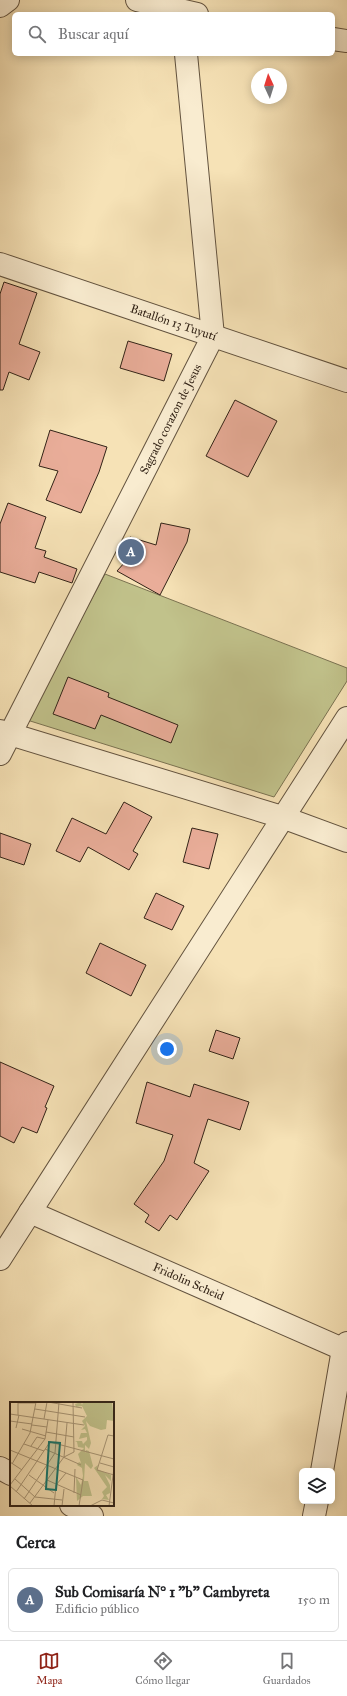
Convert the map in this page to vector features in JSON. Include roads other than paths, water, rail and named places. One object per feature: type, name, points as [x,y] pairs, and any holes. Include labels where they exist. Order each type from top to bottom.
[{"type":"street","points":[[0,6],[8,0]]},
{"type":"street","points":[[137,0],[186,10]]},
{"type":"street","points":[[335,39],[347,41]]},
{"type":"street","points":[[186,56],[213,336]]},
{"type":"street","name":"Batallón 13 Tuyutí","points":[[0,264],[347,381]]},
{"type":"street","name":"Sagrado corazon de Jesus","points":[[0,754],[5,733],[213,336]]},
{"type":"street","points":[[0,1259],[282,817],[347,718]]},
{"type":"street","points":[[5,733],[282,817],[347,841]]},
{"type":"street","name":"Fridolin Scheid","points":[[30,1212],[346,1348]]},
{"type":"street","points":[[323,1468],[346,1348]]},
{"type":"street","points":[[0,1468],[10,1473]]},
{"type":"street","points":[[314,1516],[316,1504]]},
{"type":"street","points":[[73,1506],[92,1516]]},
{"type":"place","name":"Sub Comisaría N° 1 \"b\" Cambyreta","points":[[131,552]]}]
